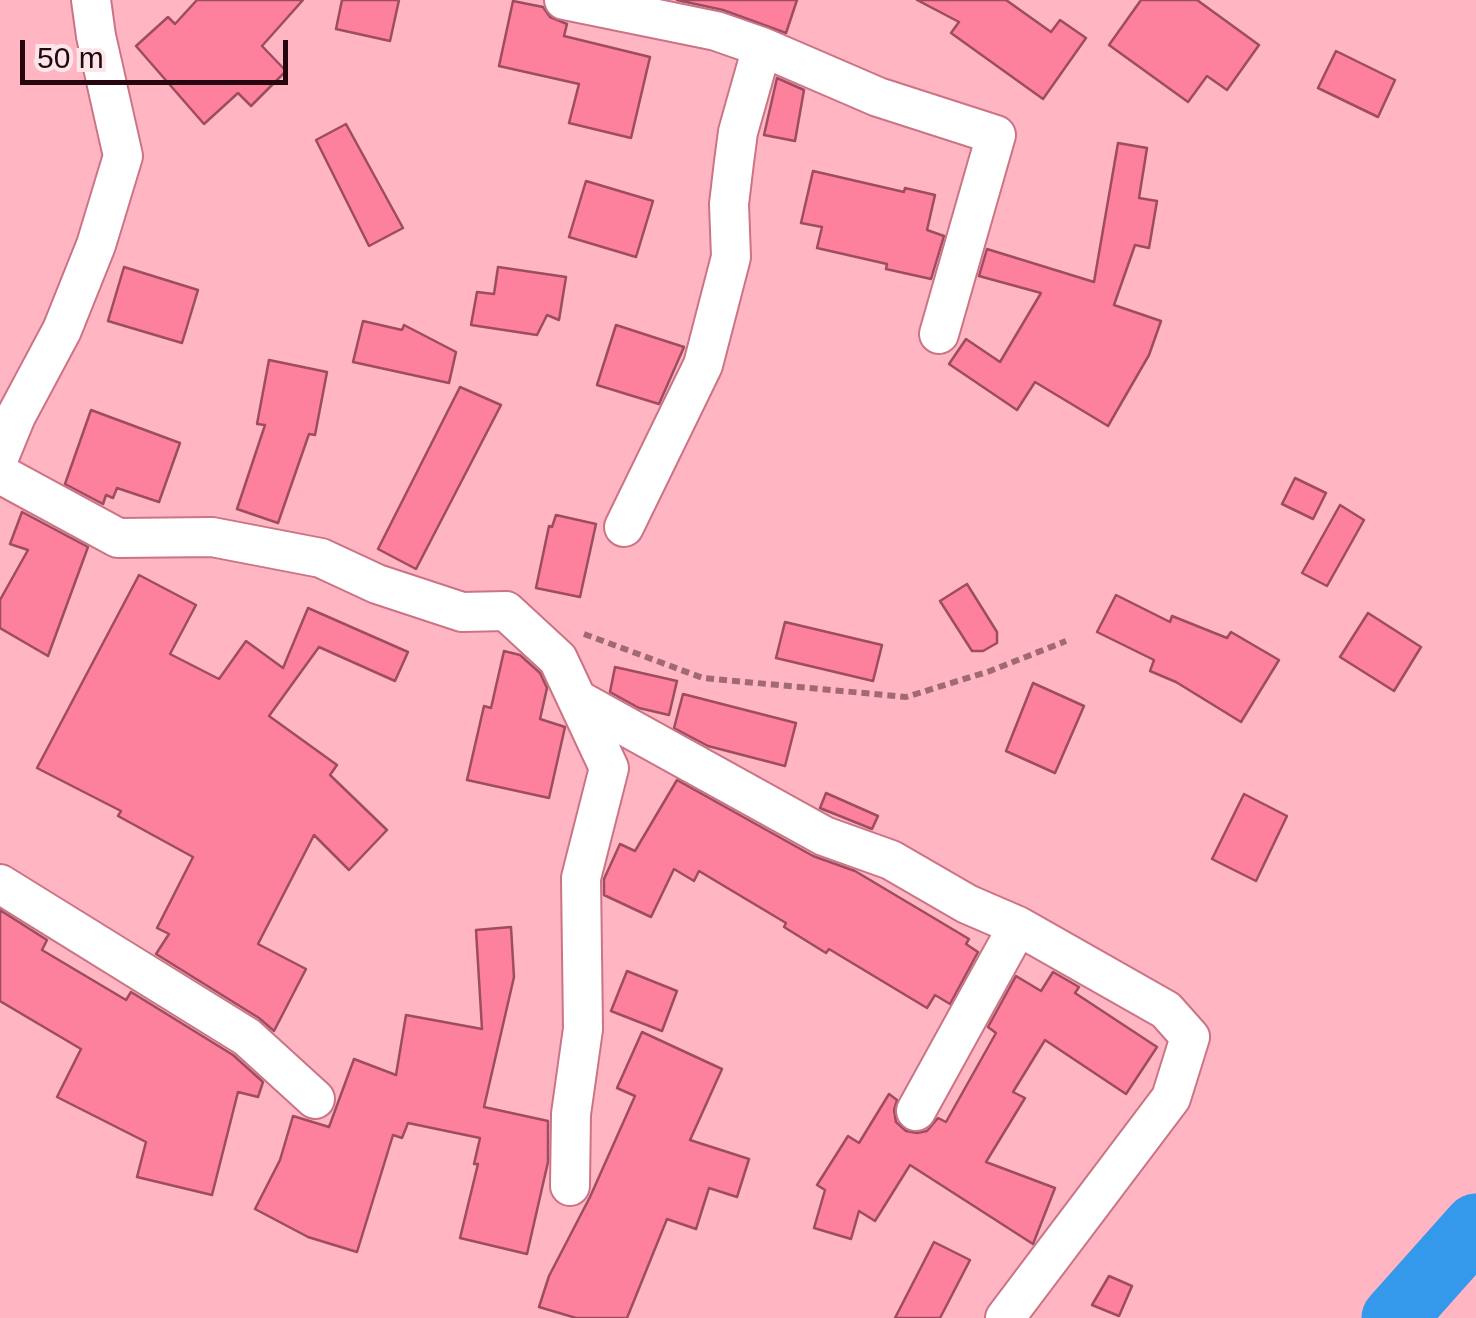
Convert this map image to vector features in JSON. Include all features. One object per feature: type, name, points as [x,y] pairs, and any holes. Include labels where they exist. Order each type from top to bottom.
[{"type":"street","points":[[0,455],[62,330],[96,245],[123,156],[91,0]]},
{"type":"street","points":[[564,0],[716,31],[762,46],[878,96],[996,136],[938,334]]},
{"type":"street","points":[[624,527],[703,365],[731,257],[728,204],[738,132],[762,46]]},
{"type":"street","points":[[0,474],[118,538],[212,537],[321,558],[377,584],[462,612],[506,611],[558,659],[609,768],[581,878],[583,1029],[571,1114],[570,1186]]},
{"type":"street","points":[[580,701],[824,836],[891,860],[966,904],[1018,926],[1166,1010],[1190,1037],[1172,1098],[1005,1318]]},
{"type":"street","points":[[0,884],[247,1037],[315,1099]]},
{"type":"street","points":[[916,1111],[1018,926]]},
{"type":"path","points":[[577,632],[613,642],[702,678],[906,697],[990,671],[1066,641]]},
{"type":"building","points":[[197,0],[303,0],[262,46],[286,71],[251,106],[238,93],[204,124],[136,46],[168,17],[175,24]]},
{"type":"building","points":[[342,0],[399,0],[390,41],[336,29]]},
{"type":"building","points":[[677,0],[797,0],[786,33],[723,10]]},
{"type":"building","points":[[917,0],[1006,0],[1051,32],[1060,20],[1086,38],[1043,99],[951,33],[959,22]]},
{"type":"building","points":[[1141,0],[1197,0],[1259,45],[1227,90],[1207,76],[1188,102],[1109,45]]},
{"type":"building","points":[[513,1],[543,7],[550,17],[567,24],[564,36],[650,57],[631,138],[569,123],[579,84],[499,66]]},
{"type":"building","points":[[1336,51],[1395,80],[1378,117],[1318,88]]},
{"type":"building","points":[[777,78],[804,90],[795,141],[764,135]]},
{"type":"building","points":[[346,124],[403,228],[369,246],[316,140]]},
{"type":"building","points":[[1118,143],[1147,148],[1139,198],[1157,201],[1149,248],[1135,245],[1114,305],[1161,321],[1149,355],[1108,426],[1035,382],[1017,410],[949,364],[966,339],[1000,362],[1041,293],[979,276],[987,249],[1094,282]]},
{"type":"building","points":[[813,171],[904,192],[905,188],[935,195],[927,230],[944,236],[931,279],[817,248],[822,227],[801,223]]},
{"type":"building","points":[[586,181],[653,201],[636,257],[569,237]]},
{"type":"building","points":[[124,267],[198,290],[182,343],[108,321]]},
{"type":"building","points":[[498,267],[566,277],[559,320],[547,315],[537,335],[471,325],[477,292],[494,294]]},
{"type":"building","points":[[363,321],[402,330],[404,325],[456,352],[449,383],[353,362]]},
{"type":"building","points":[[616,325],[684,347],[659,404],[597,385]]},
{"type":"building","points":[[269,360],[327,372],[315,435],[309,434],[278,523],[237,509],[265,425],[257,424]]},
{"type":"building","points":[[460,387],[501,405],[416,569],[378,549]]},
{"type":"building","points":[[91,410],[180,443],[159,502],[117,488],[113,498],[106,495],[103,504],[65,484]]},
{"type":"building","points":[[1295,478],[1326,493],[1313,519],[1282,504]]},
{"type":"building","points":[[1340,505],[1364,520],[1327,586],[1302,573]]},
{"type":"building","points":[[22,512],[88,547],[48,656],[0,628],[0,600],[28,550],[10,544]]},
{"type":"building","points":[[556,515],[596,524],[580,597],[536,588],[549,526],[552,527]]},
{"type":"building","points":[[139,575],[196,605],[170,654],[219,679],[246,641],[283,668],[308,608],[408,652],[395,681],[319,647],[269,716],[337,765],[330,775],[387,830],[349,870],[314,835],[258,944],[306,969],[274,1031],[156,954],[169,934],[157,928],[193,857],[118,816],[121,811],[37,768]]},
{"type":"building","points":[[967,584],[997,632],[997,643],[983,651],[972,651],[940,601]]},
{"type":"building","points":[[1116,595],[1170,622],[1172,616],[1227,638],[1231,632],[1279,660],[1241,722],[1176,682],[1150,671],[1154,660],[1097,632]]},
{"type":"building","points":[[1368,613],[1421,647],[1394,691],[1340,657]]},
{"type":"building","points":[[785,622],[882,645],[873,681],[776,658]]},
{"type":"building","points":[[504,651],[520,655],[540,673],[547,688],[540,719],[565,727],[549,798],[467,780],[484,706],[491,708]]},
{"type":"building","points":[[615,667],[677,681],[669,715],[639,708],[610,692]]},
{"type":"building","points":[[1033,683],[1084,706],[1055,773],[1006,751]]},
{"type":"building","points":[[683,694],[796,723],[785,766],[708,746],[674,728]]},
{"type":"building","points":[[677,780],[813,856],[855,871],[969,939],[966,944],[978,952],[950,1004],[935,995],[927,1008],[829,949],[826,953],[784,927],[786,923],[699,871],[694,881],[674,869],[651,917],[604,895],[604,879],[620,844],[635,851]]},
{"type":"building","points":[[826,793],[878,816],[872,829],[820,808]]},
{"type":"building","points":[[1244,794],[1287,816],[1256,881],[1212,859]]},
{"type":"building","points":[[0,910],[47,940],[42,950],[126,1000],[131,992],[233,1055],[263,1082],[258,1097],[238,1092],[212,1195],[137,1177],[146,1142],[57,1097],[81,1049],[0,1001]]},
{"type":"building","points":[[511,927],[514,977],[484,1107],[548,1121],[548,1162],[527,1254],[460,1238],[478,1164],[474,1164],[480,1138],[408,1123],[402,1138],[393,1135],[357,1252],[308,1237],[255,1209],[280,1160],[293,1116],[329,1127],[354,1059],[396,1075],[406,1015],[482,1029],[476,930]]},
{"type":"building","points":[[627,971],[677,991],[662,1031],[611,1011]]},
{"type":"building","points":[[1053,972],[1079,987],[1075,993],[1157,1047],[1126,1094],[1045,1040],[1013,1092],[1025,1098],[986,1162],[1055,1188],[1033,1244],[910,1165],[875,1221],[859,1211],[851,1239],[814,1228],[825,1190],[817,1185],[848,1136],[859,1143],[889,1094],[897,1100],[896,1122],[906,1131],[927,1131],[938,1118],[946,1122],[996,1033],[988,1027],[1016,976],[1041,991]]},
{"type":"building","points":[[642,1032],[722,1069],[690,1140],[749,1159],[737,1197],[709,1188],[696,1229],[667,1219],[627,1318],[576,1318],[539,1307],[549,1276],[635,1096],[617,1088]]},
{"type":"building","points":[[934,1242],[970,1260],[940,1318],[895,1318]]},
{"type":"building","points":[[1109,1276],[1132,1286],[1119,1316],[1092,1305]]},
{"type":"waterway","points":[[1394,1318],[1476,1226]]}]
